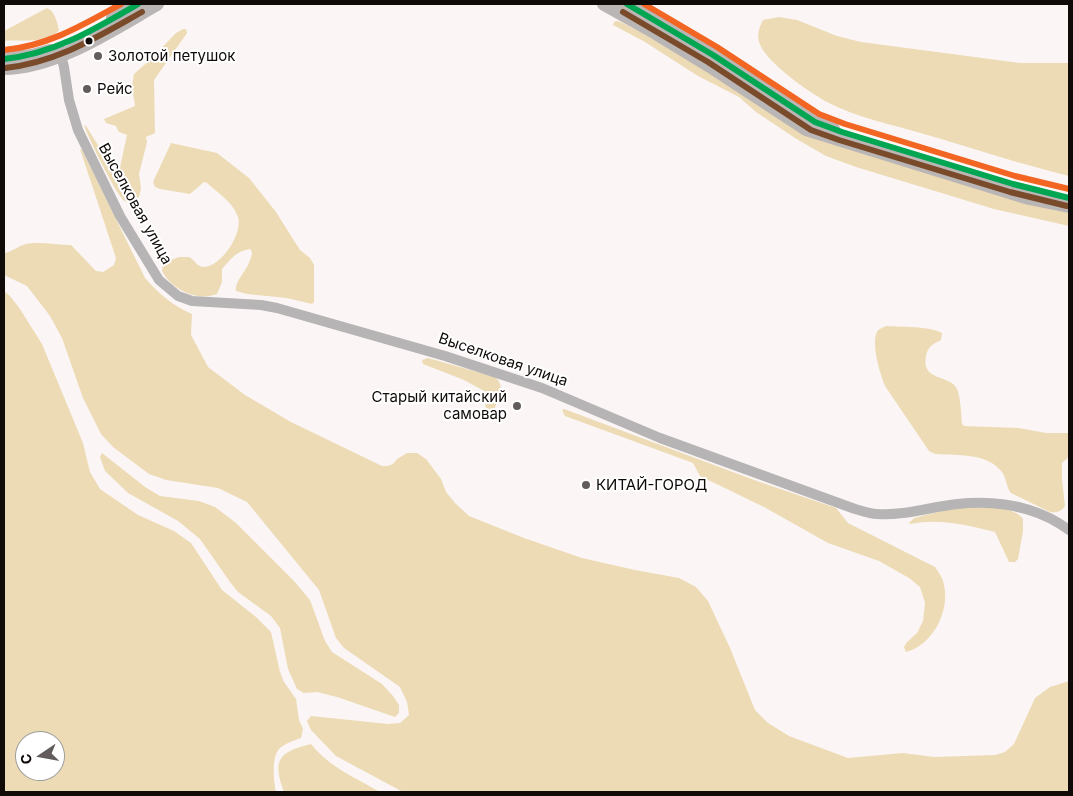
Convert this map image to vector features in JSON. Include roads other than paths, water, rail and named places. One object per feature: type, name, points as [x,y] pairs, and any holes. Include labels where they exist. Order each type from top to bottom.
[{"type":"main road","points":[[4,68],[34,66],[138,4]]},
{"type":"main road","points":[[4,59],[60,51],[158,4]]},
{"type":"main road","points":[[604,4],[687,52],[806,129],[1029,198],[1069,206]]},
{"type":"main road","points":[[627,4],[713,55],[815,122],[1013,184],[1069,198]]},
{"type":"street","name":"Выселковая улица","points":[[60,51],[69,100],[78,130],[91,159],[120,216],[149,265],[159,280],[178,296],[192,301],[261,305],[277,308],[445,356],[542,388],[660,438],[855,509],[876,514],[893,514],[957,504],[990,502],[1021,507],[1061,524],[1069,530]]},
{"type":"place","name":"Золотой петушок","points":[[98,56]]},
{"type":"place","name":"Рейс","points":[[87,89]]},
{"type":"place","name":"Старый китайский самовар","points":[[517,406]]},
{"type":"place","name":"КИТАЙ-ГОРОД","points":[[586,485]]}]
